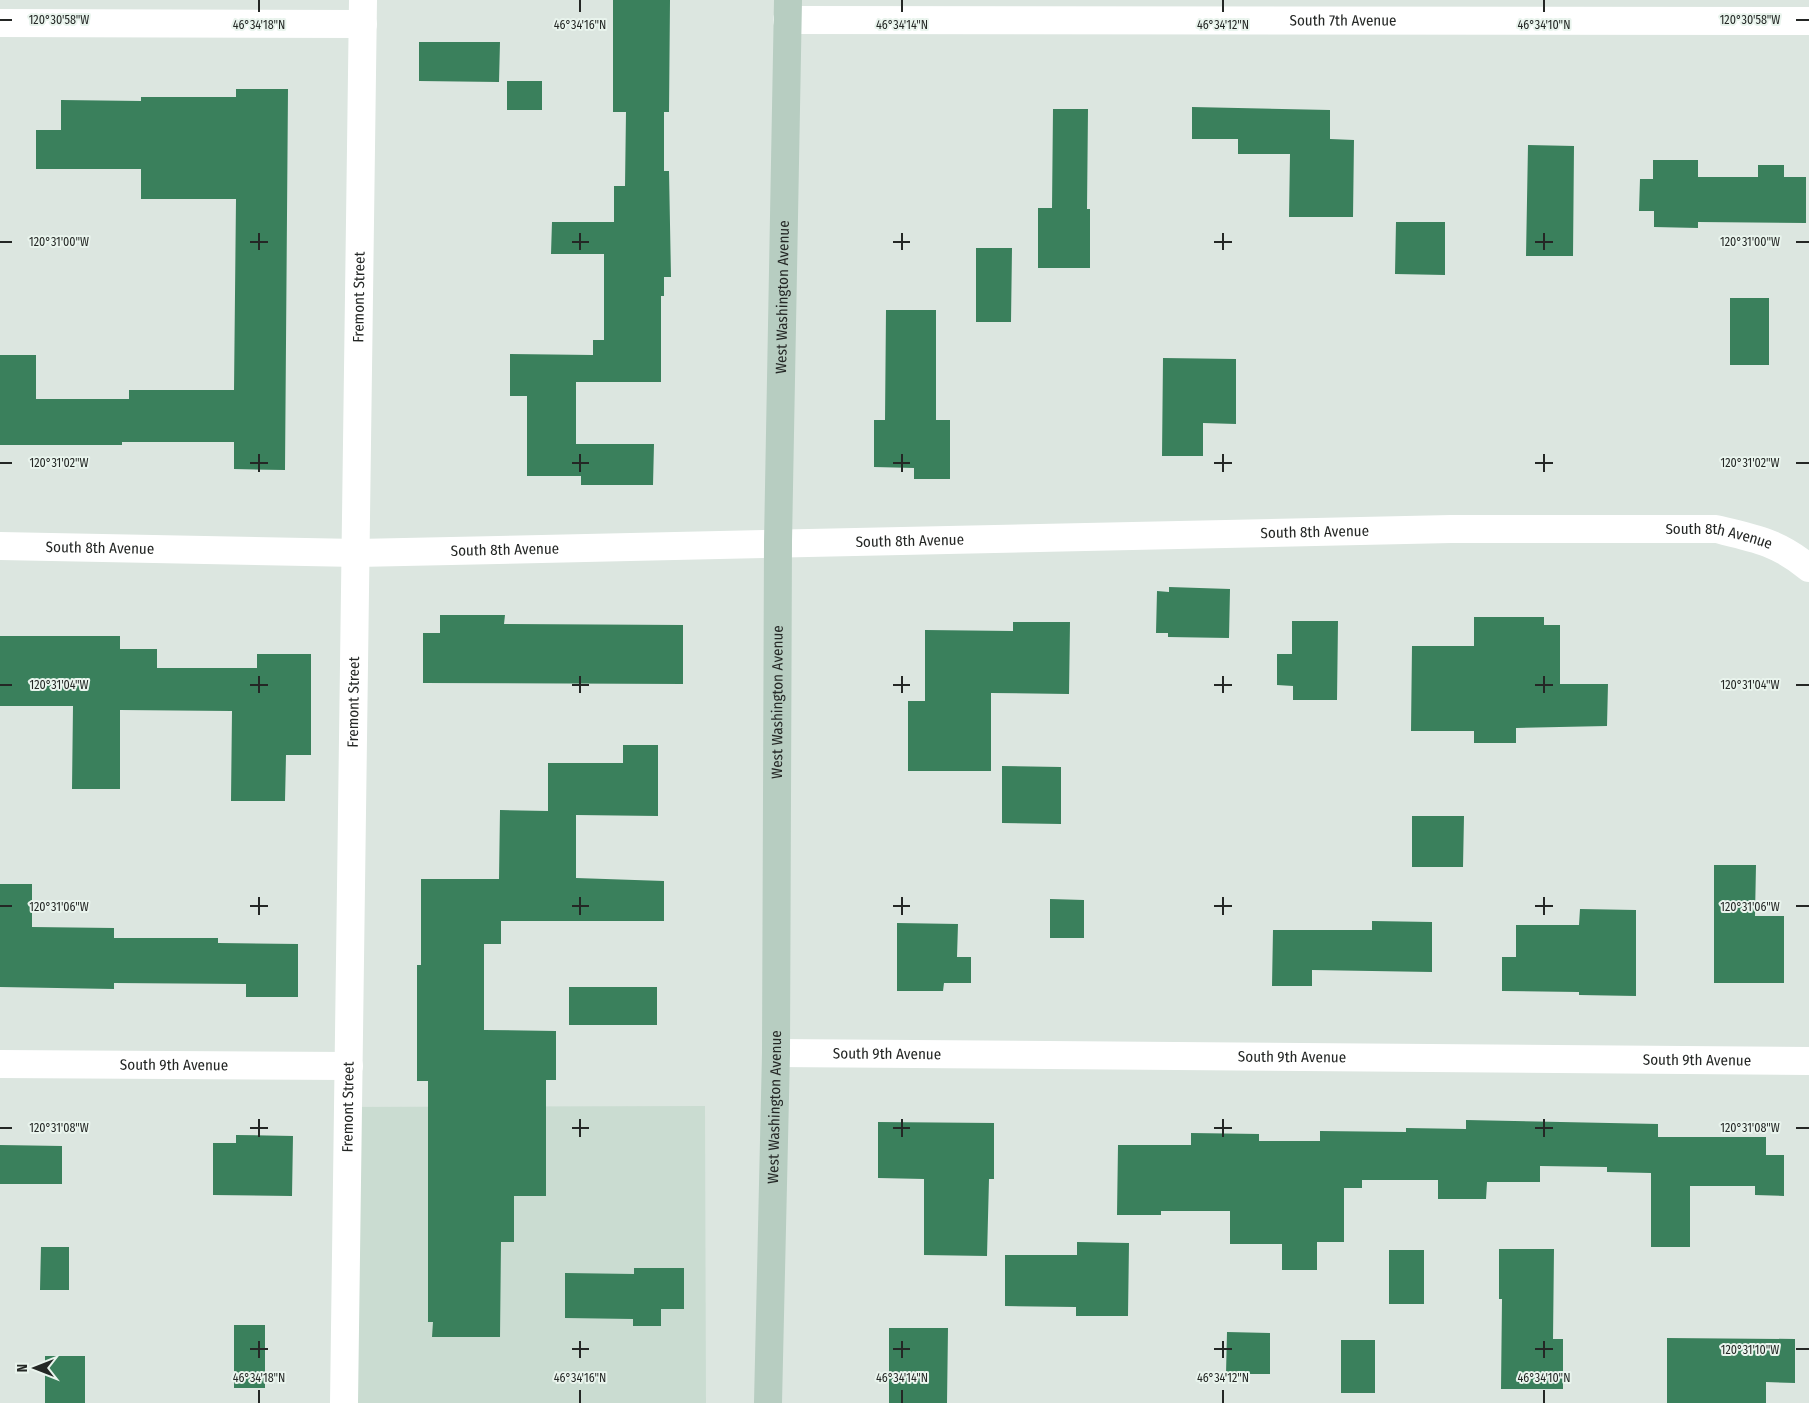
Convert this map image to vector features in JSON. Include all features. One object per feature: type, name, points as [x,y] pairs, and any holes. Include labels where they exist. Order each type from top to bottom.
[{"type":"main road","name":"West Washington Avenue","points":[[768,1403],[776,1053],[778,542],[788,10]]},
{"type":"street","name":"South 7th Avenue","points":[[788,10],[1809,22]]},
{"type":"street","points":[[0,23],[363,12]]},
{"type":"street","name":"Fremont Street","points":[[344,1403],[363,12]]},
{"type":"street","name":"South 8th Avenue","points":[[0,546],[357,553],[778,542],[1441,529],[1716,529],[1758,539],[1791,553],[1809,568]]},
{"type":"street","name":"South 9th Avenue","points":[[776,1053],[1809,1061]]},
{"type":"street","name":"South 9th Avenue","points":[[0,1064],[348,1066]]},
{"type":"shaded area","points":[[705,1106],[706,1403],[336,1403],[335,1107]]},
{"type":"building","points":[[613,0],[670,0],[669,112],[664,112],[664,171],[669,171],[671,277],[664,277],[664,296],[661,296],[661,382],[576,382],[576,444],[654,444],[653,485],[581,485],[581,476],[527,476],[527,396],[510,396],[510,354],[593,355],[593,340],[604,340],[604,254],[551,254],[552,222],[614,222],[614,186],[625,186],[626,112],[613,112]]},
{"type":"building","points":[[419,42],[500,42],[499,82],[419,81]]},
{"type":"building","points":[[507,81],[542,81],[542,110],[507,110]]},
{"type":"building","points":[[236,89],[288,89],[285,470],[234,469],[234,442],[122,442],[122,445],[0,445],[0,355],[36,355],[36,399],[129,399],[129,390],[234,390],[236,199],[141,199],[141,169],[36,169],[36,130],[61,130],[61,100],[141,101],[141,97],[236,97]]},
{"type":"building","points":[[1192,107],[1330,110],[1330,139],[1354,140],[1353,217],[1289,217],[1290,154],[1238,154],[1238,139],[1192,139]]},
{"type":"building","points":[[1053,109],[1088,109],[1087,209],[1090,209],[1090,268],[1038,268],[1038,208],[1052,208]]},
{"type":"building","points":[[1528,145],[1574,146],[1573,256],[1526,256]]},
{"type":"building","points":[[1653,160],[1698,160],[1698,177],[1758,177],[1758,165],[1784,165],[1784,177],[1806,177],[1806,223],[1698,222],[1698,228],[1654,227],[1654,211],[1639,211],[1640,179],[1653,179]]},
{"type":"building","points":[[1396,222],[1445,222],[1445,275],[1395,274]]},
{"type":"building","points":[[976,248],[1012,248],[1011,322],[976,322]]},
{"type":"building","points":[[1730,298],[1769,298],[1769,365],[1730,365]]},
{"type":"building","points":[[886,310],[936,310],[936,420],[950,420],[950,479],[914,479],[914,468],[874,467],[874,420],[885,420]]},
{"type":"building","points":[[1163,358],[1236,359],[1236,424],[1203,423],[1203,456],[1162,456]]},
{"type":"building","points":[[1169,587],[1230,589],[1229,638],[1168,637],[1168,633],[1156,633],[1157,591],[1169,592]]},
{"type":"building","points":[[440,615],[505,615],[504,624],[683,625],[683,684],[423,683],[423,633],[440,633]]},
{"type":"building","points":[[1474,617],[1544,617],[1544,625],[1560,625],[1560,684],[1608,684],[1607,726],[1516,728],[1516,743],[1474,743],[1474,731],[1411,731],[1412,646],[1474,646]]},
{"type":"building","points":[[1292,621],[1338,621],[1337,700],[1293,700],[1293,686],[1277,685],[1277,654],[1292,654]]},
{"type":"building","points":[[1013,622],[1070,622],[1069,694],[991,693],[991,771],[908,771],[908,701],[925,701],[925,630],[1013,631]]},
{"type":"building","points":[[0,636],[120,636],[120,649],[157,649],[157,668],[257,668],[257,654],[311,654],[311,755],[286,755],[285,801],[231,801],[232,711],[120,710],[120,789],[72,789],[73,706],[0,706]]},
{"type":"building","points":[[623,745],[658,745],[658,816],[576,815],[576,878],[664,881],[664,921],[501,921],[501,944],[484,944],[484,1030],[556,1031],[556,1080],[546,1080],[546,1196],[514,1196],[514,1242],[501,1242],[500,1337],[432,1337],[433,1322],[428,1322],[428,1081],[417,1081],[417,965],[421,965],[421,879],[499,879],[500,810],[548,811],[548,763],[623,763]]},
{"type":"building","points":[[1002,766],[1061,767],[1061,824],[1002,823]]},
{"type":"building","points":[[1412,816],[1464,816],[1463,867],[1412,867]]},
{"type":"building","points":[[1714,865],[1756,865],[1755,916],[1784,916],[1784,983],[1714,983]]},
{"type":"building","points":[[0,884],[32,884],[32,927],[114,928],[114,938],[218,938],[218,943],[298,944],[298,997],[246,997],[246,984],[114,983],[114,989],[0,987]]},
{"type":"building","points":[[1050,899],[1084,900],[1084,938],[1050,938]]},
{"type":"building","points":[[1580,909],[1636,910],[1636,996],[1579,995],[1579,992],[1502,991],[1502,957],[1516,957],[1516,925],[1579,925]]},
{"type":"building","points":[[1372,921],[1432,922],[1432,972],[1312,970],[1312,986],[1272,986],[1273,930],[1372,930]]},
{"type":"building","points":[[897,923],[958,924],[957,957],[971,957],[971,983],[944,983],[943,991],[897,991]]},
{"type":"building","points":[[569,987],[657,987],[657,1025],[569,1025]]},
{"type":"building","points":[[1466,1120],[1658,1124],[1658,1137],[1766,1137],[1766,1155],[1784,1155],[1784,1196],[1755,1195],[1755,1186],[1690,1186],[1690,1247],[1651,1247],[1651,1173],[1607,1172],[1607,1167],[1540,1166],[1540,1182],[1487,1182],[1486,1199],[1438,1199],[1438,1180],[1362,1180],[1362,1188],[1344,1188],[1344,1242],[1317,1242],[1317,1270],[1282,1270],[1282,1244],[1230,1244],[1230,1211],[1161,1211],[1161,1215],[1117,1215],[1118,1145],[1191,1145],[1191,1133],[1259,1134],[1259,1141],[1320,1141],[1320,1131],[1406,1132],[1406,1128],[1466,1129]]},
{"type":"building","points":[[878,1122],[994,1123],[994,1179],[989,1179],[987,1256],[924,1255],[924,1179],[878,1178]]},
{"type":"building","points":[[236,1135],[293,1136],[292,1196],[213,1195],[213,1143],[236,1143]]},
{"type":"building","points":[[0,1145],[62,1146],[62,1184],[0,1184]]},
{"type":"building","points":[[1077,1242],[1129,1243],[1128,1316],[1076,1316],[1076,1307],[1005,1306],[1005,1255],[1077,1255]]},
{"type":"building","points":[[41,1247],[69,1247],[69,1290],[40,1290]]},
{"type":"building","points":[[1499,1249],[1554,1249],[1553,1339],[1563,1339],[1563,1389],[1501,1389],[1502,1299],[1499,1299]]},
{"type":"building","points":[[1389,1250],[1424,1250],[1424,1304],[1389,1304]]},
{"type":"building","points":[[634,1268],[684,1268],[684,1309],[661,1309],[661,1326],[633,1326],[633,1319],[565,1318],[565,1273],[634,1274]]},
{"type":"building","points":[[234,1325],[265,1325],[265,1388],[234,1388]]},
{"type":"building","points":[[889,1328],[948,1328],[947,1403],[889,1403]]},
{"type":"building","points":[[1227,1332],[1270,1333],[1270,1374],[1226,1374]]},
{"type":"building","points":[[1667,1338],[1795,1339],[1795,1383],[1766,1382],[1766,1403],[1667,1403]]},
{"type":"building","points":[[1341,1340],[1375,1340],[1375,1393],[1341,1393]]},
{"type":"building","points":[[45,1356],[85,1356],[85,1403],[45,1403]]}]
